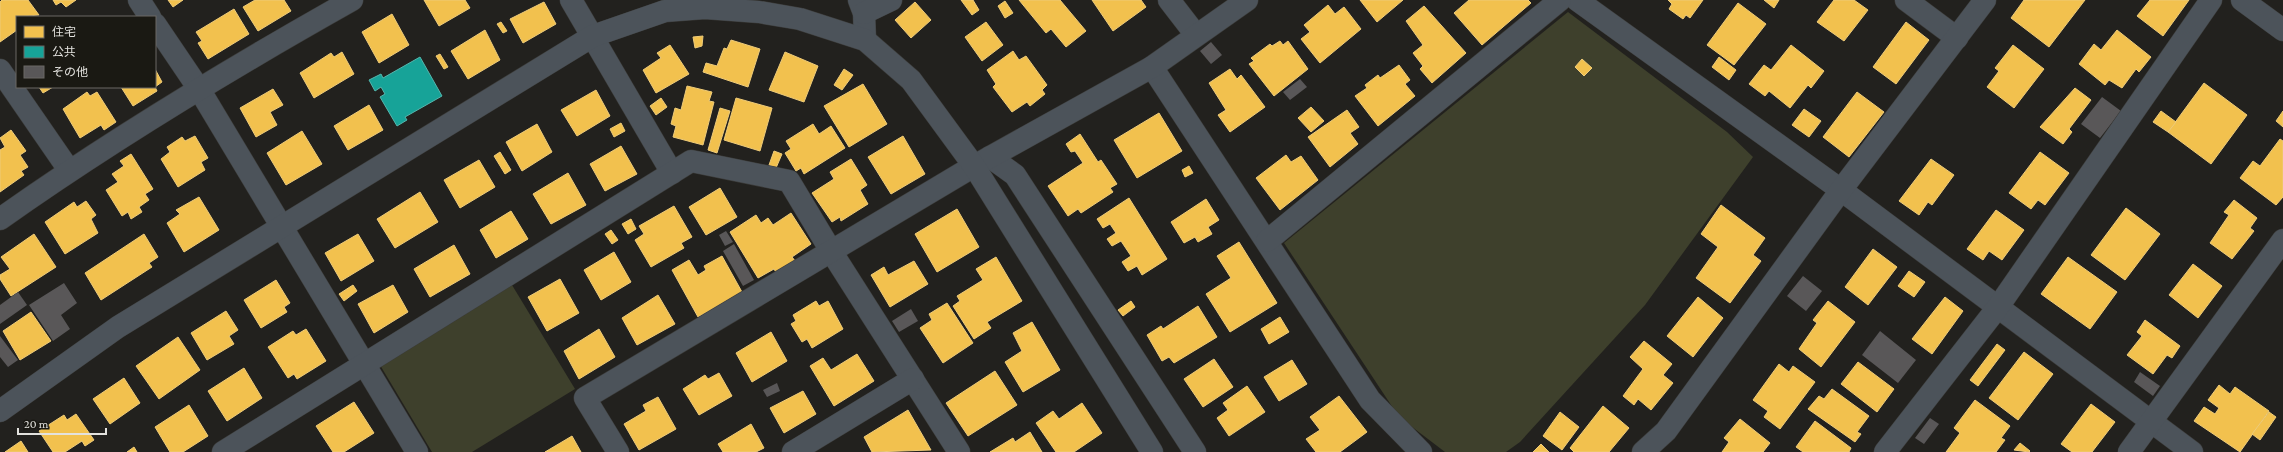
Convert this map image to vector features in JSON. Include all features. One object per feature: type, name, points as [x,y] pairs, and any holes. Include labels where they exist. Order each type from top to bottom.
[{"type":"street","points":[[139,0],[149,16]]},
{"type":"street","points":[[0,219],[70,170],[199,89],[324,7],[352,0]]},
{"type":"street","points":[[571,0],[672,173]]},
{"type":"street","points":[[865,40],[861,7],[891,0]]},
{"type":"street","points":[[1169,0],[1196,35]]},
{"type":"street","points":[[618,452],[585,398],[982,162],[1152,67],[1247,0]]},
{"type":"street","points":[[1267,241],[1560,0]]},
{"type":"street","points":[[1577,0],[1841,190],[2192,452]]},
{"type":"street","points":[[1906,0],[1957,38]]},
{"type":"street","points":[[1643,452],[1666,431],[1841,190],[1985,0]]},
{"type":"street","points":[[1885,452],[1998,307],[2212,0]]},
{"type":"street","points":[[2242,0],[2283,30]]},
{"type":"street","points":[[0,411],[118,327],[593,36],[665,11],[705,8],[758,12],[800,19],[865,40],[911,80],[982,162],[1152,452]]},
{"type":"street","points":[[156,25],[199,89],[417,452]]},
{"type":"street","points":[[1152,67],[1370,400],[1421,452]]},
{"type":"street","points":[[0,70],[70,170]]},
{"type":"street","points":[[223,452],[691,161],[788,181],[959,452]]},
{"type":"street","points":[[982,162],[1015,175],[1195,452]]},
{"type":"street","points":[[2130,452],[2283,240]]},
{"type":"street","points":[[793,452],[913,379]]},
{"type":"green space","points":[[1568,12],[1727,132],[1753,157],[1645,305],[1520,442],[1506,452],[1445,452],[1399,417],[1284,243]]},
{"type":"green space","points":[[512,285],[575,389],[472,452],[432,452],[380,365]]},
{"type":"building: 住宅","points":[[2,0],[28,0],[39,15],[16,16],[16,31],[0,42],[0,2]]},
{"type":"building: 住宅","points":[[53,0],[76,0],[66,7],[61,2],[56,5]]},
{"type":"building: 住宅","points":[[168,0],[183,0],[173,7]]},
{"type":"building: 住宅","points":[[255,0],[284,0],[291,11],[258,31],[243,7]]},
{"type":"building: 住宅","points":[[424,0],[465,0],[470,8],[439,26]]},
{"type":"building: 住宅","points":[[961,0],[973,0],[979,10],[972,15]]},
{"type":"building: 住宅","points":[[1019,0],[1060,0],[1086,31],[1066,47],[1051,29],[1046,33]]},
{"type":"building: 住宅","points":[[1092,0],[1141,0],[1146,7],[1113,31]]},
{"type":"building: 住宅","points":[[1360,0],[1403,0],[1377,22]]},
{"type":"building: 住宅","points":[[1469,0],[1528,0],[1531,3],[1482,45],[1454,13]]},
{"type":"building: 住宅","points":[[1668,0],[1703,0],[1690,18],[1686,15],[1683,19],[1669,9],[1672,4]]},
{"type":"building: 住宅","points":[[1764,0],[1779,0],[1774,8]]},
{"type":"building: 住宅","points":[[1834,0],[1854,0],[1868,10],[1844,41],[1817,22]]},
{"type":"building: 住宅","points":[[2024,0],[2085,0],[2049,47],[2011,18]]},
{"type":"building: 住宅","points":[[2150,0],[2189,0],[2163,36],[2137,16]]},
{"type":"building: 住宅","points":[[1005,1],[1013,13],[1005,18],[998,6]]},
{"type":"building: 住宅","points":[[544,2],[556,24],[523,43],[510,19]]},
{"type":"building: 住宅","points":[[915,2],[931,20],[911,38],[895,20]]},
{"type":"building: 住宅","points":[[1738,3],[1766,24],[1734,65],[1707,45]]},
{"type":"building: 住宅","points":[[1328,5],[1335,14],[1344,7],[1361,29],[1320,63],[1301,39],[1310,32],[1304,25]]},
{"type":"building: 住宅","points":[[1424,6],[1466,53],[1432,83],[1420,69],[1423,66],[1413,53],[1423,45],[1406,21]]},
{"type":"building: 住宅","points":[[234,9],[249,34],[208,59],[198,43],[202,41],[196,32]]},
{"type":"building: 住宅","points":[[392,14],[409,45],[379,63],[362,32]]},
{"type":"building: 住宅","points":[[501,22],[507,31],[503,33],[497,24]]},
{"type":"building: 住宅","points":[[986,22],[1003,45],[982,61],[965,37]]},
{"type":"building: 住宅","points":[[1906,22],[1929,40],[1896,84],[1873,67]]},
{"type":"building: 住宅","points":[[485,30],[500,60],[468,79],[451,51]]},
{"type":"building: 住宅","points":[[2117,30],[2151,57],[2139,72],[2136,69],[2122,88],[2109,80],[2105,85],[2079,64],[2094,44],[2101,50]]},
{"type":"building: 住宅","points":[[703,36],[702,46],[695,48],[693,37]]},
{"type":"building: 住宅","points":[[731,40],[760,49],[748,87],[703,72],[706,63],[717,66],[724,48],[727,49]]},
{"type":"building: 住宅","points":[[1280,41],[1283,45],[1288,41],[1308,69],[1274,96],[1249,64],[1254,61],[1251,58],[1270,44],[1272,46]]},
{"type":"building: 住宅","points":[[670,45],[689,74],[656,93],[643,70],[661,58],[657,53]]},
{"type":"building: 住宅","points":[[1791,45],[1824,71],[1811,88],[1808,85],[1790,108],[1769,91],[1765,96],[1749,84],[1764,65],[1771,70]]},
{"type":"building: 住宅","points":[[2013,45],[2044,69],[2014,108],[1987,87],[1999,71],[1995,68]]},
{"type":"building: 住宅","points":[[1013,51],[1019,60],[1026,56],[1047,85],[1042,90],[1045,94],[1030,106],[1027,102],[1012,112],[993,87],[996,84],[987,70]]},
{"type":"building: 住宅","points":[[342,52],[354,74],[314,98],[300,73],[331,53],[334,57]]},
{"type":"building: 住宅","points":[[785,52],[818,66],[804,102],[769,90]]},
{"type":"building: 住宅","points":[[440,54],[448,67],[444,69],[436,56]]},
{"type":"building: 住宅","points":[[1719,57],[1736,70],[1729,80],[1712,67]]},
{"type":"building: 住宅","points":[[1582,59],[1592,68],[1584,76],[1575,67]]},
{"type":"building: 住宅","points":[[1399,65],[1410,80],[1405,84],[1415,96],[1378,126],[1355,96],[1367,88],[1365,85],[1378,75],[1380,78]]},
{"type":"building: 住宅","points":[[844,69],[853,75],[842,90],[834,85]]},
{"type":"building: 住宅","points":[[1230,69],[1237,79],[1241,75],[1265,107],[1230,132],[1218,115],[1226,110],[1209,83]]},
{"type":"building: 住宅","points":[[156,71],[162,82],[156,86]]},
{"type":"building: 住宅","points":[[2204,83],[2247,115],[2211,164],[2168,132]]},
{"type":"building: 住宅","points":[[863,84],[887,124],[849,147],[824,106]]},
{"type":"building: 住宅","points":[[687,86],[712,92],[709,101],[714,102],[703,145],[673,137],[676,126],[671,124],[675,108],[681,110]]},
{"type":"building: 住宅","points":[[40,88],[51,88],[43,93]]},
{"type":"building: 住宅","points":[[122,88],[156,88],[157,91],[133,106]]},
{"type":"building: 住宅","points":[[2075,88],[2091,100],[2069,129],[2072,132],[2063,144],[2040,127]]},
{"type":"building: 住宅","points":[[273,89],[283,105],[270,112],[277,125],[256,137],[240,108]]},
{"type":"building: 住宅","points":[[596,90],[610,116],[577,136],[561,110]]},
{"type":"building: 住宅","points":[[87,92],[90,96],[97,92],[116,122],[104,130],[101,125],[80,138],[63,109]]},
{"type":"building: 住宅","points":[[1857,92],[1884,112],[1849,157],[1823,137]]},
{"type":"building: 住宅","points":[[661,98],[667,107],[656,115],[650,106]]},
{"type":"building: 住宅","points":[[736,98],[772,108],[760,151],[724,140]]},
{"type":"building: 住宅","points":[[369,105],[383,130],[348,150],[334,126]]},
{"type":"building: 住宅","points":[[1311,107],[1324,121],[1311,132],[1298,118]]},
{"type":"building: 住宅","points":[[720,108],[730,111],[717,153],[708,150]]},
{"type":"building: 住宅","points":[[1804,109],[1821,121],[1809,137],[1792,125]]},
{"type":"building: 住宅","points":[[1347,110],[1359,127],[1350,133],[1358,144],[1330,167],[1308,137]]},
{"type":"building: 住宅","points":[[2161,111],[2176,122],[2168,132],[2153,122]]},
{"type":"building: 住宅","points":[[2283,111],[2283,127],[2276,121]]},
{"type":"building: 住宅","points":[[1159,113],[1182,151],[1137,178],[1114,140]]},
{"type":"building: 住宅","points":[[621,123],[625,131],[614,137],[610,129]]},
{"type":"building: 住宅","points":[[537,124],[552,152],[522,171],[506,142]]},
{"type":"building: 住宅","points":[[813,124],[819,134],[831,126],[845,148],[804,174],[801,168],[796,171],[785,153],[791,149],[786,141]]},
{"type":"building: 住宅","points":[[11,130],[26,151],[20,155],[28,167],[21,171],[24,175],[0,192],[0,150],[5,147],[0,138]]},
{"type":"building: 住宅","points":[[302,131],[322,164],[286,185],[267,153]]},
{"type":"building: 住宅","points":[[1080,134],[1098,162],[1101,160],[1117,184],[1110,188],[1113,192],[1081,213],[1078,209],[1068,216],[1048,186],[1083,163],[1075,151],[1071,152],[1066,144]]},
{"type":"building: 住宅","points":[[195,136],[208,158],[201,162],[205,170],[178,187],[161,159],[170,152],[167,147],[182,137],[185,141]]},
{"type":"building: 住宅","points":[[903,136],[925,174],[891,194],[868,157]]},
{"type":"building: 住宅","points":[[2280,139],[2283,141],[2283,197],[2276,205],[2240,178],[2253,161],[2260,166]]},
{"type":"building: 住宅","points":[[621,146],[637,174],[605,191],[590,164]]},
{"type":"building: 住宅","points":[[774,151],[782,154],[776,168],[769,165]]},
{"type":"building: 住宅","points":[[500,152],[511,170],[505,174],[494,156]]},
{"type":"building: 住宅","points":[[2040,152],[2069,173],[2045,205],[2038,200],[2031,209],[2009,193]]},
{"type":"building: 住宅","points":[[131,154],[153,189],[145,194],[149,200],[139,207],[142,212],[131,219],[128,212],[122,216],[106,190],[118,182],[112,174],[124,166],[120,161]]},
{"type":"building: 住宅","points":[[1286,155],[1291,162],[1301,156],[1318,180],[1280,210],[1256,178]]},
{"type":"building: 住宅","points":[[851,159],[867,185],[860,190],[868,204],[841,221],[840,217],[832,222],[812,193],[834,179],[830,172]]},
{"type":"building: 住宅","points":[[1931,159],[1954,175],[1932,205],[1928,202],[1919,215],[1899,201]]},
{"type":"building: 住宅","points":[[479,160],[495,187],[460,208],[444,180]]},
{"type":"building: 住宅","points":[[1189,166],[1193,173],[1185,177],[1182,170]]},
{"type":"building: 住宅","points":[[568,173],[586,205],[551,224],[533,194]]},
{"type":"building: 住宅","points":[[720,188],[737,217],[706,235],[689,207]]},
{"type":"building: 住宅","points":[[420,192],[438,222],[395,248],[377,219]]},
{"type":"building: 住宅","points":[[199,197],[219,230],[184,252],[167,223],[180,214],[176,210]]},
{"type":"building: 住宅","points":[[1129,198],[1167,259],[1142,275],[1137,266],[1128,271],[1122,262],[1131,256],[1121,241],[1112,246],[1107,239],[1116,233],[1110,224],[1103,228],[1097,219]]},
{"type":"building: 住宅","points":[[1206,199],[1219,220],[1208,227],[1212,234],[1198,242],[1195,237],[1184,243],[1171,222]]},
{"type":"building: 住宅","points":[[2234,200],[2257,218],[2250,228],[2254,231],[2232,259],[2210,243],[2229,215],[2224,212]]},
{"type":"building: 住宅","points":[[86,201],[96,215],[91,219],[98,233],[65,254],[45,222],[74,202],[77,207]]},
{"type":"building: 住宅","points":[[1721,205],[1765,238],[1753,255],[1761,261],[1730,303],[1696,278],[1718,247],[1701,234]]},
{"type":"building: 住宅","points":[[674,206],[692,237],[681,243],[684,248],[651,267],[635,240],[644,234],[639,226]]},
{"type":"building: 住宅","points":[[2126,208],[2160,234],[2125,280],[2091,255]]},
{"type":"building: 住宅","points":[[957,209],[979,247],[937,272],[915,234]]},
{"type":"building: 住宅","points":[[1996,210],[2024,230],[2002,260],[1989,251],[1983,260],[1967,249]]},
{"type":"building: 住宅","points":[[511,211],[528,239],[496,258],[480,230]]},
{"type":"building: 住宅","points":[[791,213],[811,244],[792,257],[796,262],[777,274],[774,269],[758,278],[730,232],[756,215],[761,223],[768,218],[773,225]]},
{"type":"building: 住宅","points":[[631,219],[636,229],[628,234],[622,224]]},
{"type":"building: 住宅","points":[[611,230],[618,240],[612,244],[605,234]]},
{"type":"building: 住宅","points":[[34,234],[56,267],[11,296],[0,279],[0,275],[10,269],[1,257]]},
{"type":"building: 住宅","points":[[144,234],[158,257],[149,263],[152,267],[101,300],[85,273]]},
{"type":"building: 住宅","points":[[358,234],[374,261],[341,281],[325,253]]},
{"type":"building: 住宅","points":[[1239,242],[1277,303],[1230,332],[1206,294],[1231,278],[1217,256]]},
{"type":"building: 住宅","points":[[454,245],[470,274],[430,297],[414,269]]},
{"type":"building: 住宅","points":[[1873,249],[1897,267],[1868,305],[1845,287]]},
{"type":"building: 住宅","points":[[614,252],[631,282],[601,300],[584,270]]},
{"type":"building: 住宅","points":[[722,256],[742,292],[698,317],[672,270],[689,260],[698,275],[706,270],[704,266]]},
{"type":"building: 住宅","points":[[996,257],[1022,301],[987,322],[991,328],[974,339],[953,306],[960,301],[957,296],[983,280],[976,269]]},
{"type":"building: 住宅","points":[[2068,257],[2117,292],[2090,329],[2041,294]]},
{"type":"building: 住宅","points":[[914,261],[928,284],[890,307],[871,275],[884,267],[888,275]]},
{"type":"building: 住宅","points":[[2193,264],[2222,286],[2198,318],[2169,295]]},
{"type":"building: 住宅","points":[[1909,271],[1925,282],[1914,297],[1898,286]]},
{"type":"building: 住宅","points":[[560,279],[579,313],[547,331],[528,297]]},
{"type":"building: 住宅","points":[[276,280],[290,303],[284,307],[287,312],[261,328],[244,300]]},
{"type":"building: 住宅","points":[[353,285],[357,291],[344,301],[339,294]]},
{"type":"building: 住宅","points":[[393,285],[408,312],[374,333],[358,304]]},
{"type":"building: 住宅","points":[[658,295],[675,324],[637,345],[622,318]]},
{"type":"building: 住宅","points":[[1698,297],[1723,318],[1693,357],[1667,336]]},
{"type":"building: 住宅","points":[[1945,297],[1963,311],[1932,354],[1912,339]]},
{"type":"building: 住宅","points":[[816,301],[819,306],[828,301],[843,329],[812,348],[807,339],[802,342],[791,324],[796,321],[793,315]]},
{"type":"building: 住宅","points":[[1131,301],[1135,307],[1123,316],[1118,310]]},
{"type":"building: 住宅","points":[[1828,301],[1855,322],[1821,367],[1799,349],[1817,323],[1813,320]]},
{"type":"building: 住宅","points":[[947,303],[973,343],[943,363],[920,328],[932,320],[929,314]]},
{"type":"building: 住宅","points":[[1198,306],[1217,337],[1174,363],[1169,357],[1162,361],[1147,335],[1161,326],[1163,329]]},
{"type":"building: 住宅","points":[[226,311],[238,330],[229,336],[234,344],[207,360],[191,333]]},
{"type":"building: 住宅","points":[[31,312],[51,341],[20,360],[3,331]]},
{"type":"building: 住宅","points":[[1280,317],[1289,332],[1269,344],[1261,329]]},
{"type":"building: 住宅","points":[[2145,320],[2180,346],[2172,358],[2167,355],[2153,374],[2127,355],[2142,336],[2137,332]]},
{"type":"building: 住宅","points":[[1032,322],[1060,370],[1023,392],[1005,362],[1022,351],[1013,333]]},
{"type":"building: 住宅","points":[[306,329],[326,361],[297,379],[294,374],[288,378],[268,347],[293,331],[296,335]]},
{"type":"building: 住宅","points":[[599,329],[615,357],[579,379],[564,351]]},
{"type":"building: 住宅","points":[[771,332],[787,361],[752,382],[736,353]]},
{"type":"building: 住宅","points":[[178,337],[200,370],[159,399],[136,366]]},
{"type":"building: 住宅","points":[[1644,341],[1672,364],[1663,375],[1673,383],[1651,410],[1638,399],[1634,405],[1623,396],[1643,369],[1630,357]]},
{"type":"building: 住宅","points":[[1997,344],[2005,350],[1978,386],[1970,380]]},
{"type":"building: 住宅","points":[[2024,352],[2053,374],[2018,420],[1989,398]]},
{"type":"building: 住宅","points":[[857,354],[874,381],[834,406],[810,366],[823,358],[831,370]]},
{"type":"building: 住宅","points":[[1214,359],[1233,387],[1203,407],[1184,379]]},
{"type":"building: 住宅","points":[[1292,360],[1307,384],[1279,401],[1264,377]]},
{"type":"building: 住宅","points":[[1858,362],[1894,389],[1877,412],[1841,384]]},
{"type":"building: 住宅","points":[[1779,364],[1789,372],[1793,366],[1815,382],[1780,429],[1764,417],[1768,411],[1753,400]]},
{"type":"building: 住宅","points":[[244,368],[262,398],[227,421],[208,391]]},
{"type":"building: 住宅","points":[[995,371],[1017,405],[968,436],[946,403]]},
{"type":"building: 住宅","points":[[719,373],[732,396],[699,415],[683,389],[705,375],[708,379]]},
{"type":"building: 住宅","points":[[124,378],[140,403],[110,424],[93,399]]},
{"type":"building: 住宅","points":[[2219,385],[2230,394],[2235,387],[2269,411],[2240,452],[2194,421],[2204,407],[2215,414],[2219,408],[2208,400]]},
{"type":"building: 住宅","points":[[1247,386],[1265,412],[1229,436],[1217,418],[1228,410],[1223,403]]},
{"type":"building: 住宅","points":[[1832,389],[1869,416],[1857,432],[1861,434],[1855,442],[1808,409],[1819,396],[1824,399]]},
{"type":"building: 住宅","points":[[803,391],[816,414],[784,433],[770,408]]},
{"type":"building: 住宅","points":[[1339,396],[1367,432],[1340,452],[1316,452],[1306,439],[1320,430],[1310,417]]},
{"type":"building: 住宅","points":[[658,397],[676,429],[639,450],[624,424],[646,411],[643,405]]},
{"type":"building: 住宅","points":[[1975,400],[2010,426],[2001,438],[2005,440],[1996,452],[1946,452],[1960,433],[1954,428]]},
{"type":"building: 住宅","points":[[354,402],[374,433],[344,452],[333,452],[316,426]]},
{"type":"building: 住宅","points":[[1082,403],[1102,433],[1074,452],[1056,452],[1036,423],[1053,411],[1059,419]]},
{"type":"building: 住宅","points":[[2091,404],[2115,422],[2092,452],[2072,452],[2061,444]]},
{"type":"building: 住宅","points":[[189,405],[208,436],[183,452],[170,452],[155,427]]},
{"type":"building: 住宅","points":[[1603,406],[1629,428],[1609,452],[1574,452],[1570,448]]},
{"type":"building: 住宅","points":[[908,410],[931,450],[872,452],[864,437]]},
{"type":"building: 住宅","points":[[1560,412],[1579,427],[1562,450],[1543,436]]},
{"type":"building: 住宅","points":[[2269,412],[2276,417],[2260,440],[2252,434]]},
{"type":"building: 住宅","points":[[76,414],[94,440],[85,446],[82,441],[65,452],[53,452],[39,431],[64,415],[67,420]]},
{"type":"building: 住宅","points":[[1740,419],[1770,443],[1763,452],[1722,452],[1729,442],[1724,438]]},
{"type":"building: 住宅","points":[[1815,421],[1851,448],[1849,452],[1803,452],[1796,447]]},
{"type":"building: 住宅","points":[[751,424],[764,448],[756,452],[723,452],[718,444]]},
{"type":"building: 住宅","points":[[1030,432],[1042,452],[990,452],[1013,438],[1015,442]]},
{"type":"building: 住宅","points":[[572,436],[581,452],[545,452]]},
{"type":"building: 住宅","points":[[21,441],[28,452],[5,452]]},
{"type":"building: 住宅","points":[[2020,443],[2030,451],[2014,450]]},
{"type":"building: 住宅","points":[[1541,444],[1549,452],[1533,452]]},
{"type":"building: 住宅","points":[[134,447],[137,452],[127,452]]},
{"type":"building: 公共","points":[[420,57],[442,96],[405,117],[407,120],[397,126],[380,97],[385,94],[381,87],[375,91],[369,80],[381,74],[383,78]]},
{"type":"building: その他","points":[[1211,42],[1222,55],[1211,64],[1200,51]]},
{"type":"building: その他","points":[[1300,79],[1307,87],[1290,100],[1283,92]]},
{"type":"building: その他","points":[[2102,97],[2121,111],[2100,138],[2081,124]]},
{"type":"building: その他","points":[[726,231],[733,242],[725,246],[719,235]]},
{"type":"building: その他","points":[[734,244],[754,280],[743,286],[723,251]]},
{"type":"building: その他","points":[[1803,276],[1822,291],[1806,311],[1787,296]]},
{"type":"building: その他","points":[[64,283],[77,303],[61,315],[70,329],[53,341],[29,305]]},
{"type":"building: その他","points":[[18,292],[27,305],[0,324],[0,305]]},
{"type":"building: その他","points":[[911,309],[918,321],[899,332],[892,321]]},
{"type":"building: その他","points":[[1880,331],[1916,360],[1898,383],[1862,355]]},
{"type":"building: その他","points":[[0,336],[18,360],[8,367],[0,357]]},
{"type":"building: その他","points":[[2140,372],[2160,386],[2153,396],[2134,382]]},
{"type":"building: その他","points":[[777,383],[780,391],[767,397],[763,390]]},
{"type":"building: その他","points":[[1930,418],[1939,424],[1924,444],[1915,438]]}]
